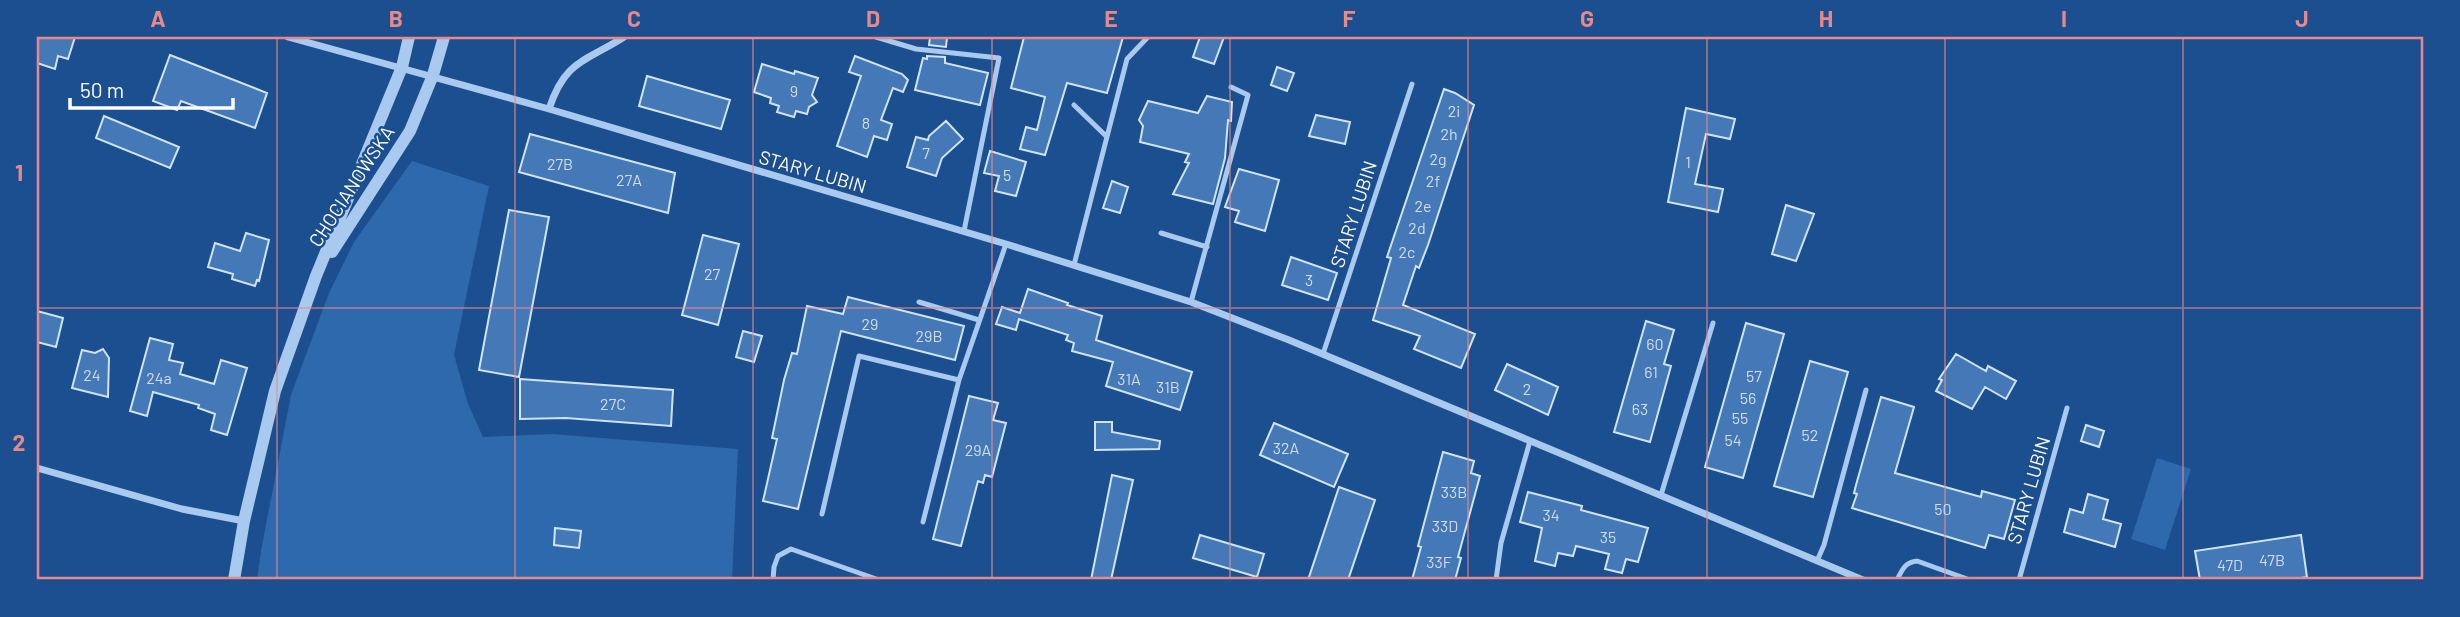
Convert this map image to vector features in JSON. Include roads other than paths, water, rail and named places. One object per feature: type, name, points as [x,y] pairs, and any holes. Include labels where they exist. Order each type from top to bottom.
[{"type":"street","name":"STARY LUBIN","points":[[288,37],[549,109],[1006,244],[1191,302],[1323,354],[1863,580]]},
{"type":"street","name":"CHOCIANOWSKA","points":[[234,580],[244,521],[275,391],[316,276],[402,67],[409,37]]},
{"type":"street","name":"CHOCIANOWSKA","points":[[316,276],[410,131],[433,75],[444,37]]},
{"type":"street","points":[[549,109],[562,77],[611,41],[624,37]]},
{"type":"street","points":[[37,468],[182,509],[244,521]]},
{"type":"lane","points":[[876,37],[916,49],[999,58],[964,232]]},
{"type":"lane","points":[[1074,265],[1127,59],[1148,37]]},
{"type":"lane","name":"STARY LUBIN","points":[[1323,354],[1412,84]]},
{"type":"lane","points":[[1191,302],[1248,95],[1231,87]]},
{"type":"lane","points":[[1074,105],[1106,136]]},
{"type":"lane","points":[[1161,233],[1207,247]]},
{"type":"lane","points":[[923,522],[959,380],[1006,244]]},
{"type":"lane","points":[[919,302],[979,320]]},
{"type":"lane","points":[[1661,495],[1713,323]]},
{"type":"lane","points":[[822,514],[859,356],[959,380]]},
{"type":"lane","points":[[1817,561],[1824,545],[1866,390]]},
{"type":"lane","name":"STARY LUBIN","points":[[2019,580],[2067,408]]},
{"type":"lane","points":[[1496,580],[1502,543],[1530,440]]},
{"type":"lane","points":[[773,580],[778,556],[791,549],[879,580]]},
{"type":"lane","points":[[1897,580],[1909,562],[1917,561],[1970,580]]}]
